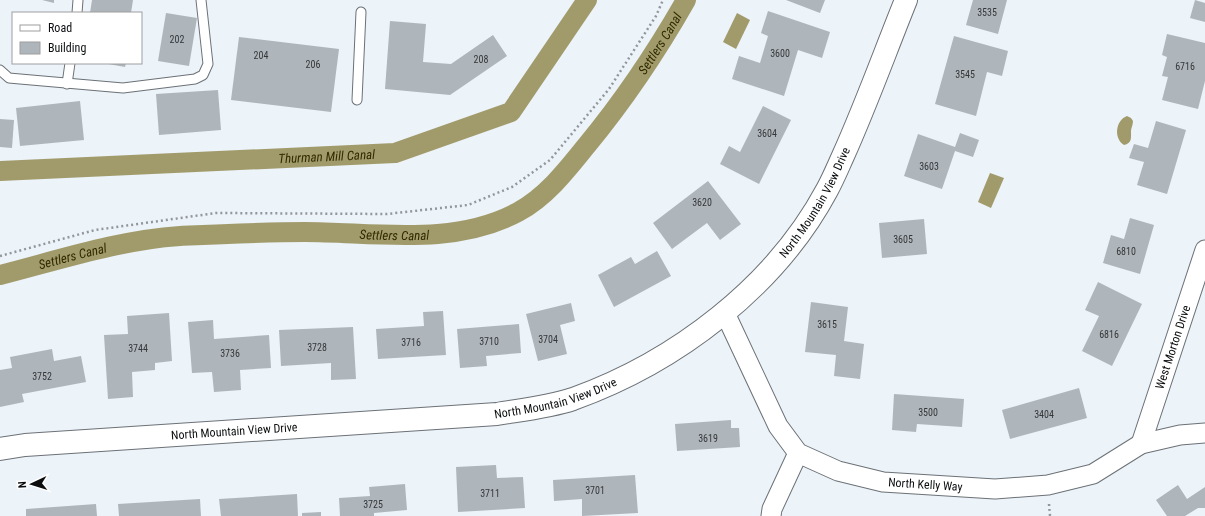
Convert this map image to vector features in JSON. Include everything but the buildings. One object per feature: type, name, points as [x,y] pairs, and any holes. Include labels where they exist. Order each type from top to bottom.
[{"type":"street","name":"North Mountain View Drive","points":[[0,449],[25,445],[489,414],[528,409],[572,399],[624,376],[692,338],[725,313],[763,276],[790,245],[810,218],[828,189],[856,127],[906,0]]},
{"type":"street","name":"West Morton Drive","points":[[1141,444],[1205,250]]},
{"type":"street","name":"North Kelly Way","points":[[725,313],[778,426],[798,453],[838,471],[883,482],[995,489],[1048,485],[1093,474],[1141,444],[1180,435],[1205,433]]},
{"type":"street","points":[[771,516],[772,508],[798,453]]},
{"type":"lane","points":[[77,12],[78,0]]},
{"type":"lane","points":[[0,70],[9,78],[123,88],[195,79],[203,75],[208,64],[201,0]]},
{"type":"lane","points":[[357,100],[361,12]]},
{"type":"lane","points":[[67,84],[70,64]]},
{"type":"path","points":[[0,256],[95,230],[216,213],[387,214],[468,205],[512,187],[550,160],[609,89],[656,16],[663,0]]},
{"type":"shaded area","points":[[737,13],[750,20],[736,49],[723,42]]},
{"type":"shaded area","points":[[1127,116],[1131,118],[1133,122],[1130,140],[1124,145],[1118,138],[1117,129],[1120,121]]},
{"type":"shaded area","points":[[990,173],[1004,178],[991,208],[978,202]]},
{"type":"waterway","name":"Thurman Mill Canal","points":[[0,171],[395,153],[511,112],[587,0]]},
{"type":"waterway","name":"Settlers Canal","points":[[0,275],[89,251],[157,238],[196,235],[289,232],[386,235],[440,234],[467,230],[493,223],[518,212],[538,199],[564,173],[601,128],[627,93],[664,38],[686,0]]}]
